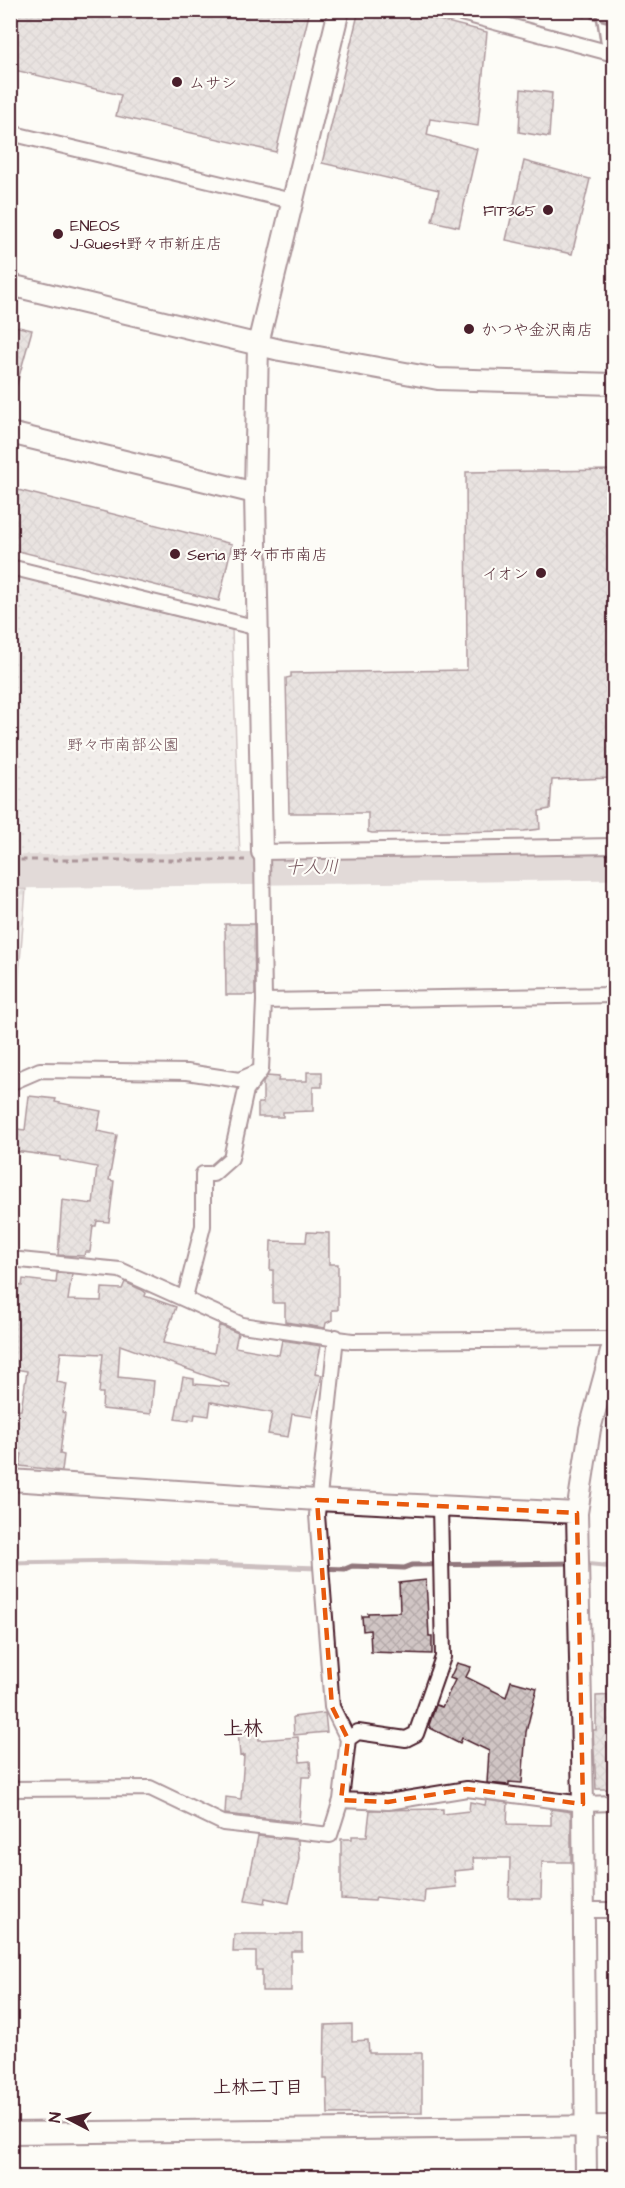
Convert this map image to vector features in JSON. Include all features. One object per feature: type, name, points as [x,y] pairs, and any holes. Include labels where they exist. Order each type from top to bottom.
[{"type":"main road","points":[[610,15],[615,49]]},
{"type":"street","points":[[185,1297],[203,1226],[203,1174],[213,1174],[231,1158],[246,1090],[261,1070],[264,1001],[255,493],[258,344],[339,10]]},
{"type":"street","points":[[450,10],[615,54]]},
{"type":"street","points":[[10,133],[292,201]]},
{"type":"street","points":[[10,285],[280,350],[438,380],[615,384]]},
{"type":"street","points":[[10,433],[255,493]]},
{"type":"street","points":[[10,567],[258,628]]},
{"type":"street","points":[[262,859],[615,846]]},
{"type":"street","points":[[264,1001],[615,995]]},
{"type":"street","points":[[10,1083],[40,1070],[187,1072],[239,1080],[261,1070]]},
{"type":"street","points":[[10,1259],[120,1270],[185,1297],[242,1325],[352,1341],[615,1340],[590,1429],[577,1514],[583,1804],[586,2178]]},
{"type":"street","points":[[10,1789],[150,1788],[223,1822],[330,1835],[341,1800],[348,1739],[332,1707],[317,1500],[336,1337]]},
{"type":"street","points":[[10,1480],[577,1514]]},
{"type":"street","points":[[348,1739],[358,1732],[406,1739],[416,1734],[443,1657],[440,1505]]},
{"type":"street","points":[[341,1800],[388,1802],[467,1789],[583,1804],[615,1803]]},
{"type":"street","points":[[584,1910],[615,1910]]},
{"type":"street","points":[[10,2133],[615,2126]]},
{"type":"path","points":[[560,10],[610,15]]},
{"type":"path","points":[[10,860],[262,859]]},
{"type":"highlighted area","points":[[317,1500],[577,1513],[583,1804],[467,1789],[388,1802],[341,1800],[348,1739],[332,1707]]},
{"type":"green space","name":"野々市南部公園","points":[[11,575],[232,630],[240,859],[11,862]]},
{"type":"green space","points":[[11,889],[26,889],[12,1056],[10,1056]]},
{"type":"building","name":"ムサシ","points":[[10,10],[310,10],[276,152],[116,116],[121,95],[10,69]]},
{"type":"building","points":[[359,10],[399,10],[487,32],[478,126],[430,119],[427,135],[477,149],[459,227],[432,221],[439,190],[322,163]]},
{"type":"building","points":[[521,89],[552,93],[549,137],[519,132]]},
{"type":"building","name":"FIT365","points":[[524,161],[590,179],[572,254],[506,240]]},
{"type":"building","points":[[10,325],[32,330],[15,391],[10,390]]},
{"type":"building","name":"イオン","points":[[615,470],[613,778],[552,780],[550,809],[539,811],[540,829],[524,831],[372,833],[368,832],[368,813],[289,813],[286,678],[291,677],[291,673],[467,670],[466,472]]},
{"type":"building","points":[[10,488],[232,544],[219,601],[10,549]]},
{"type":"building","points":[[225,924],[254,924],[255,995],[226,995]]},
{"type":"building","points":[[307,1072],[322,1072],[322,1087],[313,1087],[313,1111],[283,1112],[283,1117],[258,1117],[258,1103],[263,1103],[263,1083],[267,1076],[279,1077],[278,1081],[307,1081]]},
{"type":"building","points":[[29,1096],[56,1099],[55,1102],[101,1111],[97,1131],[117,1135],[109,1180],[114,1181],[109,1222],[97,1221],[96,1226],[93,1226],[90,1252],[85,1252],[84,1256],[58,1255],[62,1200],[93,1204],[97,1167],[60,1160],[60,1157],[14,1151],[17,1129],[25,1130]]},
{"type":"building","points":[[307,1232],[329,1233],[329,1264],[338,1264],[338,1310],[332,1310],[332,1320],[326,1323],[325,1328],[285,1322],[285,1303],[273,1303],[273,1270],[270,1270],[271,1241],[306,1242]]},
{"type":"building","points":[[57,1273],[72,1274],[68,1300],[101,1301],[102,1288],[122,1289],[125,1282],[142,1290],[146,1293],[145,1296],[176,1307],[163,1343],[214,1353],[219,1325],[238,1333],[235,1347],[279,1355],[282,1340],[321,1346],[315,1374],[322,1375],[312,1417],[292,1414],[288,1437],[268,1434],[272,1413],[211,1402],[209,1416],[195,1414],[194,1420],[189,1419],[189,1421],[175,1419],[183,1377],[194,1379],[194,1384],[229,1387],[229,1384],[120,1345],[118,1377],[154,1381],[151,1414],[102,1409],[103,1393],[99,1393],[103,1354],[61,1352],[57,1382],[67,1384],[62,1412],[65,1413],[60,1454],[64,1455],[62,1471],[20,1466],[22,1454],[16,1453],[16,1446],[10,1445],[10,1412],[21,1410],[27,1371],[10,1368],[10,1284],[22,1286],[23,1279],[56,1283]]},
{"type":"building","points":[[426,1580],[432,1654],[371,1652],[370,1630],[363,1631],[362,1616],[368,1616],[368,1613],[400,1612],[399,1583]]},
{"type":"building","points":[[457,1663],[471,1667],[466,1677],[506,1697],[511,1681],[537,1688],[526,1732],[522,1783],[509,1782],[509,1785],[487,1783],[489,1751],[462,1738],[460,1743],[430,1728],[436,1705],[442,1707],[455,1680],[450,1678]]},
{"type":"building","points":[[615,1695],[615,1789],[596,1789],[593,1730],[596,1730],[596,1696]]},
{"type":"building","points":[[325,1713],[327,1732],[294,1735],[293,1717]]},
{"type":"building","points":[[258,1728],[259,1740],[298,1737],[300,1762],[310,1761],[311,1777],[302,1777],[299,1822],[225,1814],[226,1797],[241,1799],[244,1755],[240,1756],[238,1730]]},
{"type":"building","points":[[486,1800],[508,1803],[507,1824],[551,1825],[551,1809],[571,1812],[571,1862],[542,1862],[541,1899],[509,1898],[510,1858],[473,1858],[474,1869],[454,1871],[456,1887],[425,1890],[424,1903],[376,1897],[375,1901],[341,1899],[341,1839],[367,1836],[370,1810],[443,1809],[443,1814],[469,1811],[470,1802],[485,1805]]},
{"type":"building","points":[[258,1836],[298,1840],[299,1859],[289,1903],[265,1898],[264,1904],[245,1901]]},
{"type":"building","points":[[234,1934],[302,1934],[302,1951],[291,1951],[291,1991],[262,1991],[262,1970],[256,1970],[256,1952],[233,1952]]},
{"type":"building","points":[[352,2024],[352,2041],[368,2040],[369,2053],[422,2053],[422,2113],[328,2114],[327,2079],[324,2079],[325,2025]]},
{"type":"waterway","name":"十人川","points":[[10,872],[614,863]]},
{"type":"waterway","points":[[10,1563],[125,1561],[345,1569],[352,1566],[404,1568],[412,1565],[574,1563]]},
{"type":"waterway","points":[[583,1564],[614,1567]]},
{"type":"place","name":"ムサシ","points":[[177,82]]},
{"type":"place","name":"FIT365","points":[[548,210]]},
{"type":"place","name":"ENEOS J-Quest野々市新庄店","points":[[58,234]]},
{"type":"place","name":"かつや金沢南店","points":[[469,329]]},
{"type":"place","name":"Seria 野々市市南店","points":[[175,554]]},
{"type":"place","name":"イオン","points":[[541,573]]},
{"type":"district","name":"上林","points":[[243,1728]]},
{"type":"district","name":"上林二丁目","points":[[258,2087]]}]
